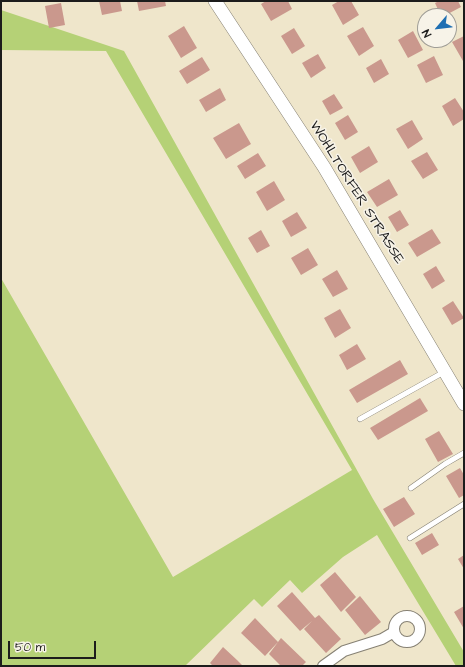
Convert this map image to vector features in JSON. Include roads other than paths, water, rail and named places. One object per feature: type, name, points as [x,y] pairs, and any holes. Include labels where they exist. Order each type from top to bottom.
[{"type":"street","name":"WOHLTORFER STRASSE","points":[[215,1],[324,167],[464,404]]},
{"type":"street","points":[[323,666],[344,651],[382,639],[394,632]]},
{"type":"lane","points":[[360,419],[445,372]]},
{"type":"lane","points":[[411,488],[445,464],[464,453]]},
{"type":"lane","points":[[410,538],[464,504]]}]
